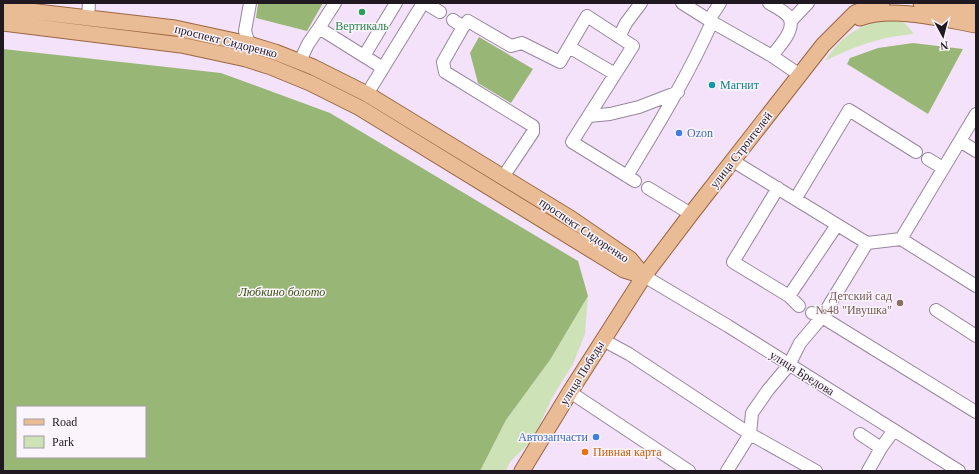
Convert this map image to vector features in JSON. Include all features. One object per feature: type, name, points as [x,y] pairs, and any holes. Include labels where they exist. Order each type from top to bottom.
[{"type":"main road","points":[[921,3],[976,12]]},
{"type":"main road","name":"улица Строителей","points":[[841,27],[885,6]]},
{"type":"main road","name":"улица Строителей","points":[[644,276],[823,45],[859,8],[885,6],[904,13],[976,25]]},
{"type":"main road","name":"проспект Сидоренко","points":[[3,8],[88,10],[249,44],[300,61],[367,94],[570,218],[630,259],[644,276]]},
{"type":"main road","name":"проспект Сидоренко","points":[[3,23],[181,45],[271,67],[310,83],[360,108],[624,270],[644,276]]},
{"type":"main road","name":"улица Победы","points":[[524,470],[570,392],[644,276]]},
{"type":"street","points":[[246,60],[249,44],[245,31],[250,3]]},
{"type":"street","points":[[300,61],[308,44],[335,3]]},
{"type":"street","points":[[364,56],[396,3]]},
{"type":"street","points":[[367,94],[424,3],[440,12]]},
{"type":"street","points":[[619,37],[626,23],[640,3]]},
{"type":"street","points":[[682,3],[710,21],[772,56],[800,75]]},
{"type":"street","points":[[503,177],[533,132],[533,126],[445,72],[443,62],[468,21],[511,46],[522,43],[560,62],[587,16],[633,46],[572,142],[631,178],[701,47],[710,21],[720,3]]},
{"type":"street","points":[[770,3],[787,15],[791,21]]},
{"type":"street","points":[[772,56],[790,30],[791,21],[808,3]]},
{"type":"street","points":[[453,20],[463,27]]},
{"type":"street","points":[[319,28],[383,68]]},
{"type":"street","points":[[569,47],[615,74]]},
{"type":"street","points":[[589,116],[610,114],[639,108],[678,92]]},
{"type":"street","points":[[796,198],[849,110],[916,152]]},
{"type":"street","points":[[901,239],[976,114]]},
{"type":"street","points":[[960,141],[976,151]]},
{"type":"street","points":[[928,159],[943,168]]},
{"type":"street","points":[[733,161],[868,243],[901,239],[976,286]]},
{"type":"street","points":[[648,188],[691,214]]},
{"type":"street","points":[[778,188],[733,262],[789,296],[799,306]]},
{"type":"street","points":[[789,296],[837,224]]},
{"type":"street","points":[[727,471],[750,434],[752,414],[768,390],[789,365],[817,315],[868,243]]},
{"type":"street","name":"улица Бредова","points":[[644,276],[959,471]]},
{"type":"street","points":[[936,310],[976,336]]},
{"type":"street","points":[[817,315],[974,408]]},
{"type":"street","points":[[603,340],[629,354],[750,434],[816,471]]},
{"type":"street","points":[[570,392],[689,471]]},
{"type":"street","points":[[868,471],[881,448],[894,430]]},
{"type":"street","points":[[860,434],[881,448]]},
{"type":"green space","points":[[258,3],[323,3],[307,31],[256,18]]},
{"type":"green space","points":[[882,20],[901,21],[907,25],[914,34],[891,37],[868,43],[825,61],[849,34],[864,26]]},
{"type":"green space","points":[[479,37],[533,69],[511,103],[478,83],[470,53]]},
{"type":"green space","points":[[913,43],[963,49],[928,114],[847,64],[850,58],[878,48]]},
{"type":"green space","name":"Любкино болото","points":[[3,49],[221,73],[330,113],[578,261],[588,296],[550,360],[506,420],[480,471],[3,471]]},
{"type":"green space","points":[[588,296],[585,334],[573,364],[553,396],[533,439],[510,462],[506,471],[480,471],[506,420],[550,360]]},
{"type":"place","name":"Вертикаль","points":[[362,12]]},
{"type":"place","name":"Магнит","points":[[712,85]]},
{"type":"place","name":"Ozon","points":[[679,133]]},
{"type":"place","name":"Детский сад №48 \"Ивушка\"","points":[[900,303]]},
{"type":"place","name":"Автозапчасти","points":[[596,437]]},
{"type":"place","name":"Пивная карта","points":[[585,452]]}]
